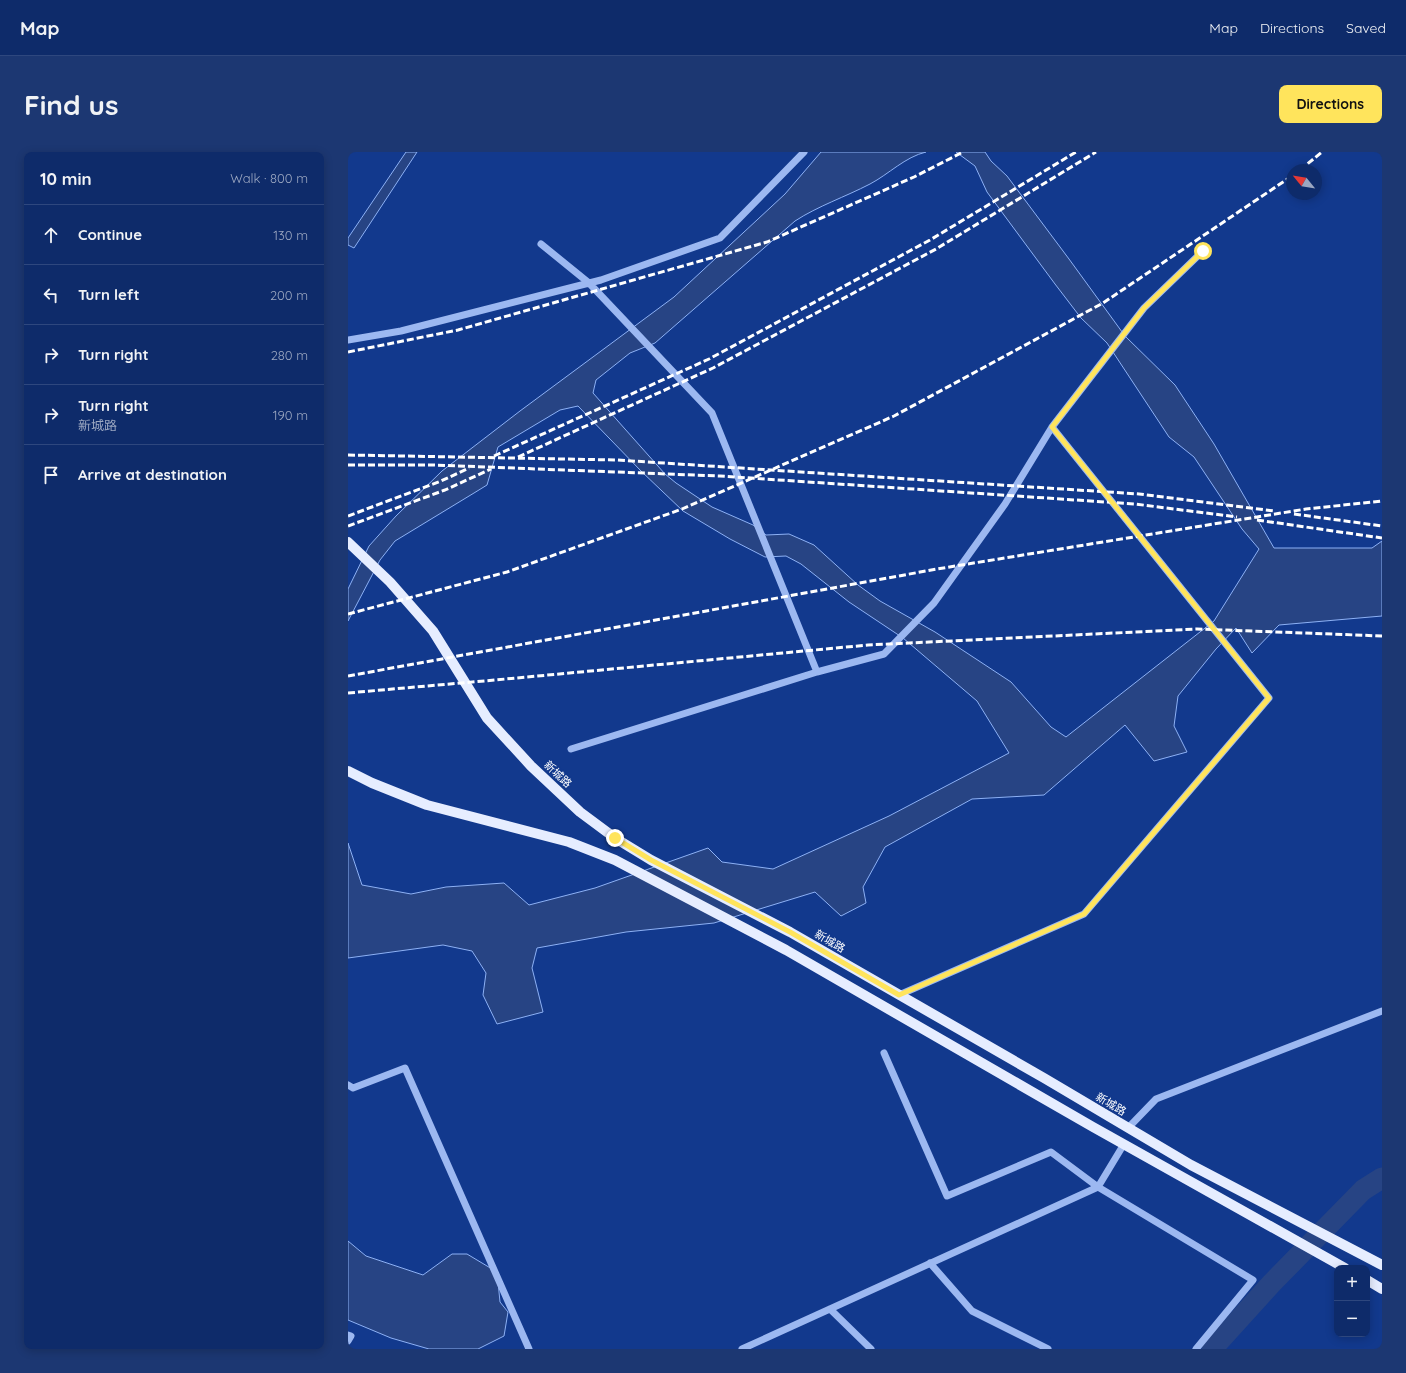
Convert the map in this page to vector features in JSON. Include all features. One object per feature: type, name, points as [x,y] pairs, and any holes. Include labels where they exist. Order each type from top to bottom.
[{"type":"main road","name":"新城路","points":[[348,542],[390,582],[433,631],[487,718],[531,766],[580,812],[615,838],[659,864],[790,932],[1044,1078],[1191,1165],[1382,1265]]},
{"type":"main road","points":[[348,771],[372,783],[427,805],[569,842],[615,860],[792,954],[1124,1144],[1340,1265]]},
{"type":"main road","points":[[1370,1282],[1382,1289]]},
{"type":"street","points":[[348,340],[401,331],[589,283],[720,238],[804,152]]},
{"type":"street","points":[[541,244],[589,283],[712,413],[817,672]]},
{"type":"street","points":[[571,749],[817,672],[884,654],[934,602],[1005,504],[1052,427],[1144,308],[1203,251]]},
{"type":"street","points":[[899,995],[1084,914],[1269,698],[1052,427]]},
{"type":"street","points":[[1128,1128],[1156,1099],[1382,1012]]},
{"type":"street","points":[[884,1053],[948,1196],[1051,1152],[1098,1187],[1253,1280],[1196,1349]]},
{"type":"street","points":[[348,1085],[352,1088],[405,1068],[529,1349]]},
{"type":"street","points":[[742,1349],[1098,1187],[1124,1144]]},
{"type":"street","points":[[930,1263],[972,1311],[1048,1349]]},
{"type":"street","points":[[830,1309],[871,1349]]},
{"type":"street","points":[[348,1335],[351,1336],[348,1340]]},
{"type":"water","points":[[406,152],[417,152],[354,248],[348,245],[348,238]]},
{"type":"water","points":[[821,152],[926,152],[918,154],[904,162],[870,184],[795,221],[655,343],[630,353],[596,380],[593,393],[665,474],[712,507],[753,525],[766,535],[789,534],[814,545],[858,585],[880,601],[935,632],[1011,682],[1051,727],[1066,737],[1214,621],[1259,549],[1242,529],[1194,457],[1169,437],[1107,343],[1081,318],[1055,284],[987,192],[975,166],[956,152],[985,152],[991,161],[1007,176],[1125,336],[1175,385],[1214,444],[1274,548],[1372,548],[1382,541],[1382,616],[1279,625],[1252,653],[1236,628],[1216,649],[1178,696],[1174,726],[1187,752],[1154,761],[1125,725],[1044,795],[972,799],[885,847],[863,887],[866,903],[841,916],[815,892],[714,923],[626,932],[537,948],[532,968],[543,1012],[497,1024],[483,995],[486,973],[472,951],[443,945],[348,958],[348,843],[362,885],[411,894],[446,887],[504,883],[529,905],[595,888],[708,848],[722,862],[773,869],[889,816],[1009,753],[977,701],[903,638],[849,602],[801,564],[786,556],[765,557],[730,539],[683,511],[641,471],[578,406],[560,410],[498,447],[487,485],[395,541],[380,560],[348,621],[348,589],[369,546],[396,516],[442,471],[674,297],[785,194]]},
{"type":"water","points":[[348,1241],[366,1256],[423,1275],[452,1254],[467,1254],[497,1272],[500,1302],[508,1312],[504,1336],[478,1349],[429,1349],[391,1338],[348,1320]]},
{"type":"waterway","points":[[1212,1349],[1271,1284],[1363,1190],[1382,1178]]},
{"type":"railway","points":[[348,352],[458,330],[767,242],[914,177],[963,152]]},
{"type":"railway","points":[[494,456],[709,359],[930,240],[1076,152]]},
{"type":"railway","points":[[518,457],[713,368],[936,249],[1096,152]]},
{"type":"railway","points":[[1307,164],[1322,152]]},
{"type":"railway","points":[[348,614],[507,572],[682,509],[894,416],[1103,303],[1286,180]]},
{"type":"railway","points":[[348,455],[617,460],[1139,494],[1274,511]]},
{"type":"railway","points":[[348,465],[434,465],[720,476],[1135,504],[1237,517]]},
{"type":"railway","points":[[348,516],[441,481],[469,468]]},
{"type":"railway","points":[[348,526],[445,490],[491,469]]},
{"type":"railway","points":[[348,676],[937,569],[1306,509],[1382,501]]},
{"type":"railway","points":[[1294,514],[1382,526]]},
{"type":"railway","points":[[1257,520],[1382,538]]},
{"type":"railway","points":[[348,693],[868,645],[1197,629],[1382,636]]},
{"type":"route","points":[[615,838],[651,860],[790,932],[899,995],[1084,914],[1269,698],[1052,427],[1144,308],[1203,251]]}]
